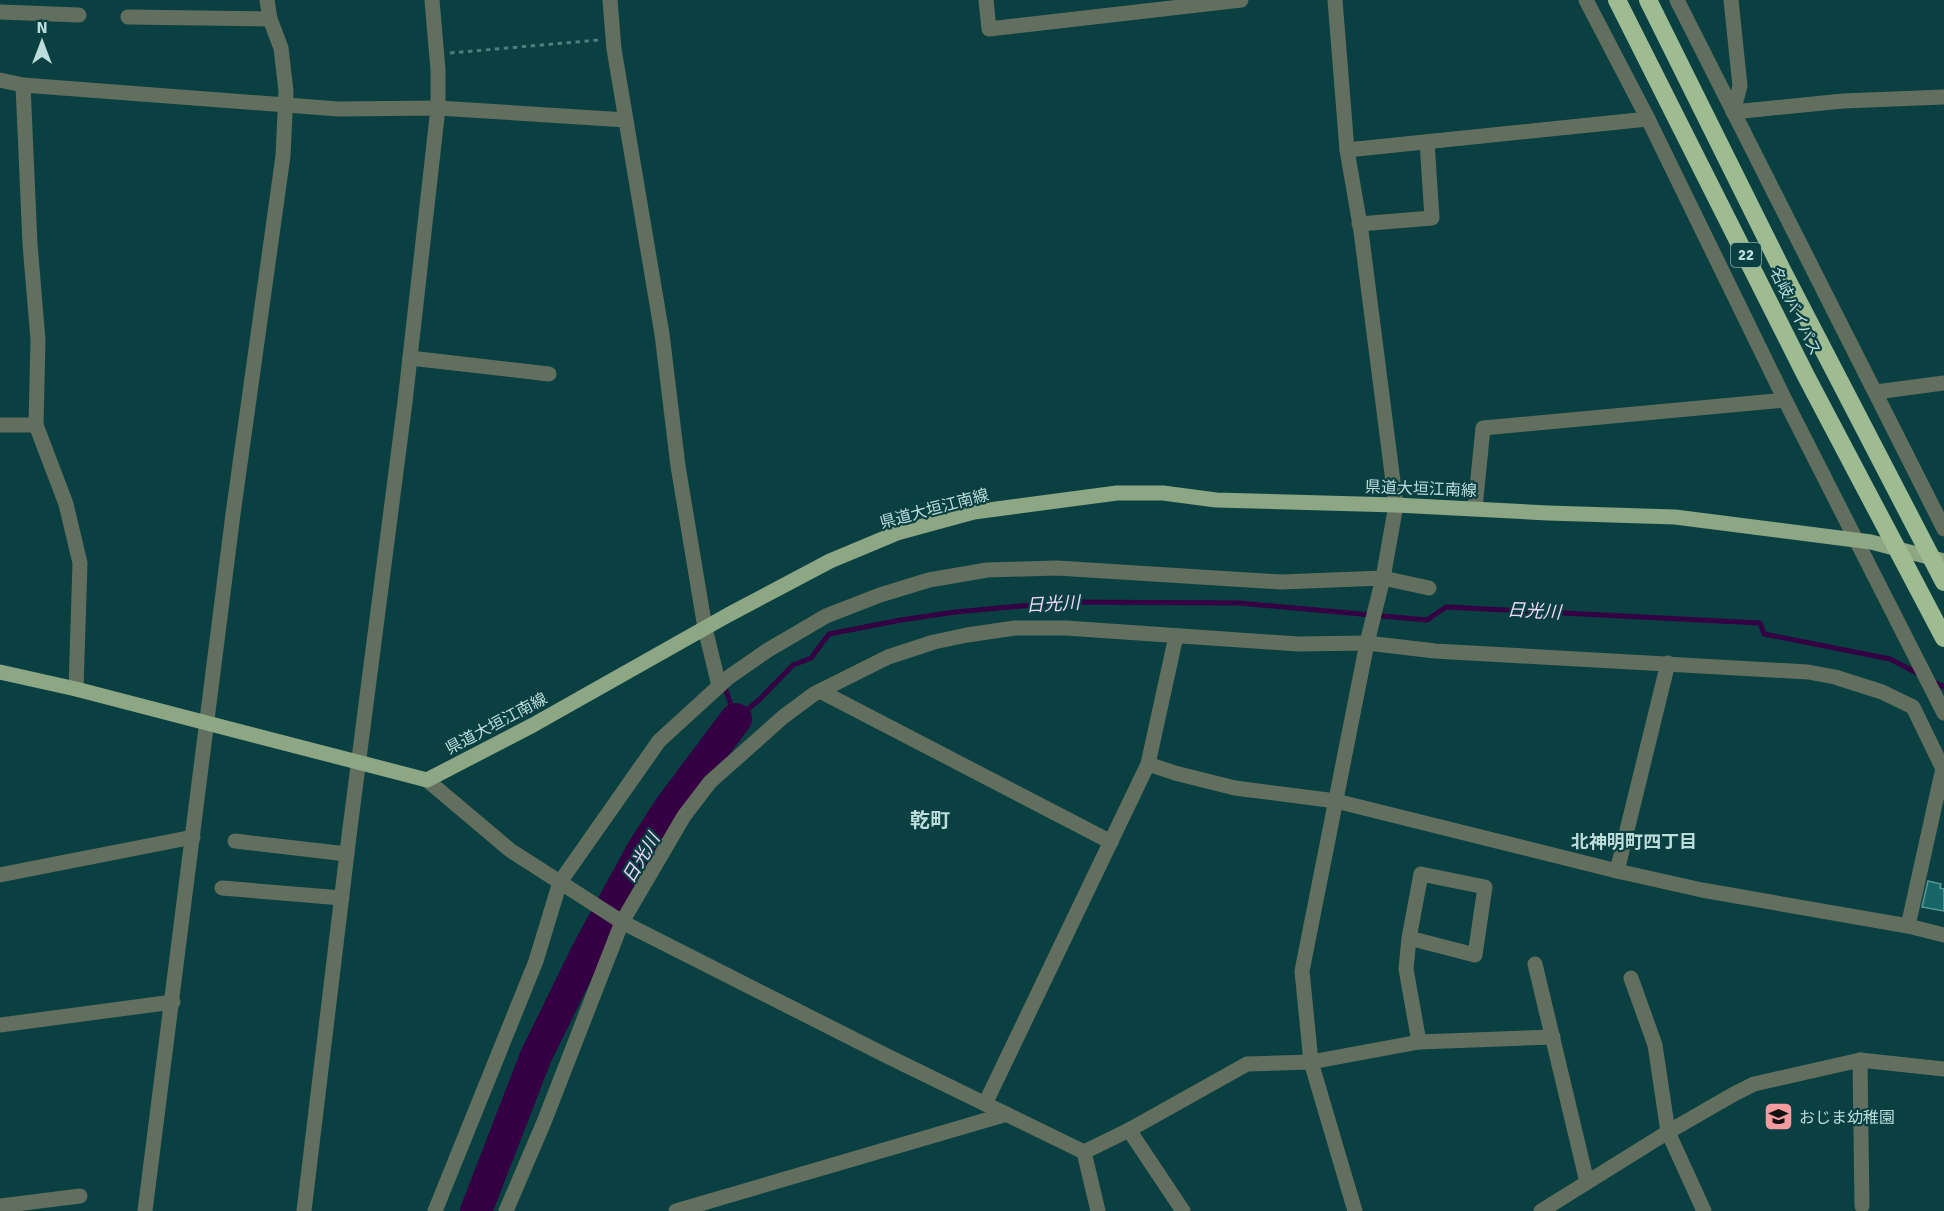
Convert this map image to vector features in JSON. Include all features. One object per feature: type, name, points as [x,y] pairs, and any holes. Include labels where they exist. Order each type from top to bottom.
[{"type":"highway","name":"名岐バイパス","points":[[1617,0],[1806,376],[1944,638]]},
{"type":"highway","name":"名岐バイパス","points":[[1648,0],[1782,270],[1944,582]]},
{"type":"main road","name":"県道大垣江南線","points":[[426,780],[533,725],[830,561],[897,533],[974,512],[1117,493],[1163,493],[1216,500],[1675,517],[1871,542],[1944,561]]},
{"type":"main road","points":[[0,672],[207,722],[426,780]]},
{"type":"street","points":[[145,1211],[233,514],[283,156],[286,104],[281,48],[270,19],[267,0]]},
{"type":"street","points":[[304,1211],[410,358],[438,108],[432,0]]},
{"type":"street","points":[[610,0],[613,39],[662,334],[678,466],[705,628],[719,686]]},
{"type":"street","points":[[986,0],[989,29],[1241,0]]},
{"type":"street","points":[[1335,0],[1347,150],[1396,505],[1302,971],[1311,1062],[1355,1211]]},
{"type":"street","points":[[1586,0],[1648,119],[1785,400],[1916,654],[1943,712]]},
{"type":"street","points":[[1677,0],[1944,529]]},
{"type":"street","points":[[1731,0],[1740,86],[1733,112]]},
{"type":"street","points":[[0,12],[79,15]]},
{"type":"street","points":[[128,17],[270,19]]},
{"type":"street","points":[[0,80],[23,85],[338,109],[438,108],[626,120]]},
{"type":"street","points":[[23,85],[30,244],[38,340],[36,425],[66,504],[80,563],[76,689]]},
{"type":"street","points":[[1733,112],[1843,101],[1944,97]]},
{"type":"street","points":[[1347,150],[1648,119]]},
{"type":"street","points":[[1359,224],[1432,218],[1427,142]]},
{"type":"street","points":[[410,358],[549,374]]},
{"type":"street","points":[[1876,392],[1944,383]]},
{"type":"street","points":[[1475,508],[1484,428],[1785,400]]},
{"type":"street","points":[[0,424],[36,425]]},
{"type":"street","points":[[435,1211],[536,961],[563,884],[659,741],[719,686],[768,650],[826,616],[880,595],[929,580],[987,570],[1057,568],[1281,582],[1382,581],[1429,588]]},
{"type":"street","points":[[506,1211],[544,1122],[620,920],[684,816],[710,782],[783,717],[820,691],[888,657],[934,642],[967,635],[1015,628],[1066,628],[1298,644],[1368,641],[1435,651],[1808,672],[1835,677],[1882,692],[1913,707],[1943,769],[1908,926]]},
{"type":"street","points":[[985,1104],[1148,764],[1176,636]]},
{"type":"street","points":[[1617,871],[1668,663]]},
{"type":"street","points":[[820,691],[1111,842]]},
{"type":"street","points":[[1148,764],[1235,788],[1336,801],[1702,890],[1908,926],[1944,935]]},
{"type":"street","points":[[426,780],[510,850],[620,920],[1084,1152]]},
{"type":"street","points":[[0,874],[193,837]]},
{"type":"street","points":[[236,841],[347,854]]},
{"type":"street","points":[[1409,938],[1475,955],[1485,887],[1421,874],[1409,938],[1406,969],[1419,1042]]},
{"type":"street","points":[[222,888],[342,898]]},
{"type":"street","points":[[1535,964],[1587,1182]]},
{"type":"street","points":[[1631,978],[1655,1045],[1668,1132],[1704,1211]]},
{"type":"street","points":[[0,1025],[173,1002]]},
{"type":"street","points":[[1084,1152],[1129,1130],[1247,1064],[1311,1062],[1419,1042],[1552,1037]]},
{"type":"street","points":[[1860,1060],[1862,1206]]},
{"type":"street","points":[[1541,1211],[1561,1206],[1587,1182],[1668,1132],[1754,1084],[1860,1060],[1944,1069]]},
{"type":"street","points":[[676,1211],[1006,1114]]},
{"type":"street","points":[[1129,1130],[1184,1211]]},
{"type":"street","points":[[1084,1152],[1098,1211]]},
{"type":"street","points":[[0,1206],[80,1196]]},
{"type":"path","points":[[436,54],[613,39]]},
{"type":"building","points":[[1928,881],[1941,884],[1940,888],[1944,889],[1944,911],[1922,907]]},
{"type":"waterway","name":"日光川","points":[[724,685],[736,719],[759,700],[793,665],[811,658],[829,634],[955,612],[1066,602],[1239,603],[1427,620],[1446,607],[1760,623],[1764,634],[1890,659],[1919,674]]},
{"type":"waterway","name":"日光川","points":[[1932,681],[1944,687]]},
{"type":"waterway","name":"日光川","points":[[476,1211],[536,1056],[587,952],[642,851],[668,810],[736,719]]},
{"type":"place","name":"おじま幼稚園","points":[[1778,1117]]},
{"type":"district","name":"乾町","points":[[930,820]]},
{"type":"district","name":"北神明町四丁目","points":[[1634,842]]}]
